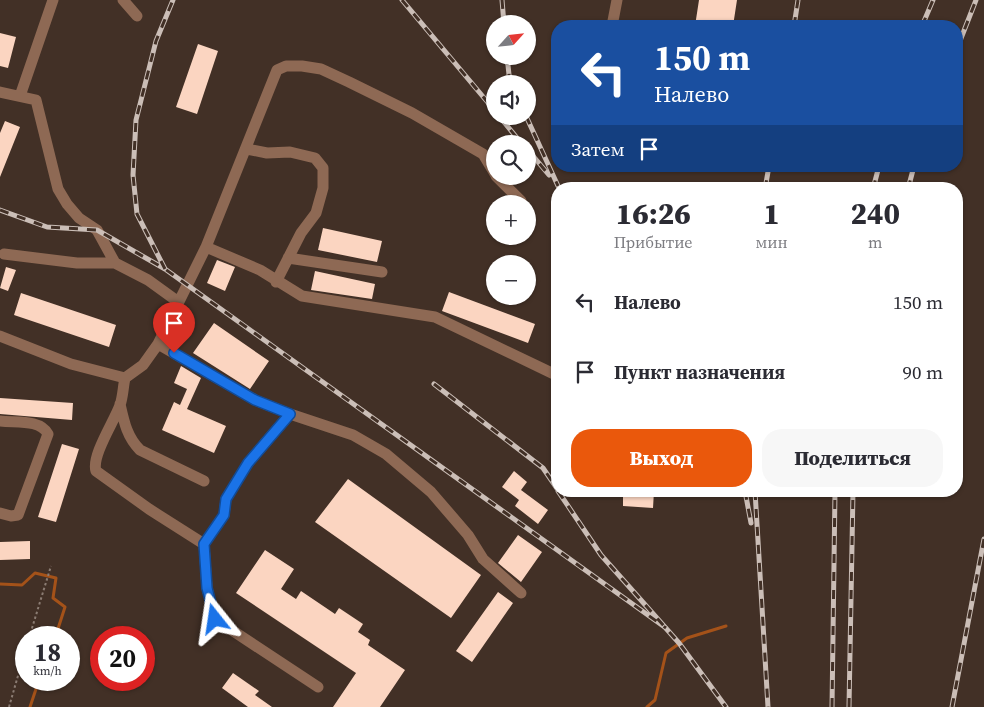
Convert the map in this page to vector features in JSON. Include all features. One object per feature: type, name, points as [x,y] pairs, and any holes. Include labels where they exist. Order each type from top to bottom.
[{"type":"lane","points":[[20,96],[53,0]]},
{"type":"lane","points":[[123,0],[137,16]]},
{"type":"lane","points":[[613,20],[617,0]]},
{"type":"lane","points":[[204,544],[149,509],[96,471],[95,466],[120,404],[125,378],[142,365],[158,344],[206,246],[247,149],[277,70],[286,66],[302,66],[321,70],[349,82],[450,134],[483,154],[486,159]]},
{"type":"lane","points":[[0,92],[33,98],[39,106],[58,189],[79,218],[97,230],[114,263]]},
{"type":"lane","points":[[247,149],[267,153],[290,152],[315,158],[323,168],[323,188],[316,213],[301,233],[276,282]]},
{"type":"lane","points":[[505,185],[515,195]]},
{"type":"lane","points":[[206,246],[260,270],[276,282],[302,296],[435,317],[551,373]]},
{"type":"lane","points":[[4,254],[77,262],[114,263],[148,280],[178,301]]},
{"type":"lane","points":[[288,258],[382,272]]},
{"type":"lane","points":[[0,336],[71,364],[125,378]]},
{"type":"lane","points":[[158,344],[255,400],[353,435],[386,454],[431,492],[468,535],[483,558],[521,593]]},
{"type":"lane","points":[[120,404],[125,427],[132,442],[140,450],[204,481]]},
{"type":"lane","points":[[290,414],[248,463],[226,499],[224,515],[204,544],[207,588],[215,619],[318,688]]},
{"type":"lane","points":[[0,421],[38,424],[44,427],[48,434],[18,515],[11,516],[0,513]]},
{"type":"path","points":[[34,626],[51,566]]},
{"type":"path","points":[[9,707],[15,686]]},
{"type":"building","points":[[699,0],[737,0],[734,20],[696,20]]},
{"type":"building","points":[[0,33],[16,37],[8,68],[0,66]]},
{"type":"building","points":[[198,44],[218,51],[197,114],[176,107]]},
{"type":"building","points":[[5,121],[20,127],[0,177],[0,133]]},
{"type":"building","points":[[323,228],[382,241],[377,262],[318,250]]},
{"type":"building","points":[[217,260],[235,267],[225,291],[207,283]]},
{"type":"building","points":[[6,267],[16,270],[8,291],[0,288]]},
{"type":"building","points":[[315,271],[375,284],[372,299],[311,290]]},
{"type":"building","points":[[449,292],[535,324],[528,343],[442,311]]},
{"type":"building","points":[[21,293],[116,325],[109,347],[14,315]]},
{"type":"building","points":[[214,323],[269,361],[250,389],[193,353]]},
{"type":"building","points":[[181,366],[201,378],[187,409],[226,426],[214,453],[162,430],[174,402],[180,405],[187,389],[174,383]]},
{"type":"building","points":[[0,398],[73,403],[72,420],[0,414]]},
{"type":"building","points":[[62,444],[79,449],[56,522],[38,517]]},
{"type":"building","points":[[514,471],[527,482],[521,490],[548,510],[538,524],[515,506],[519,500],[502,487]]},
{"type":"building","points":[[348,479],[481,575],[451,618],[315,522]]},
{"type":"building","points":[[623,497],[654,497],[653,508],[623,506]]},
{"type":"building","points":[[518,535],[542,552],[521,582],[498,563]]},
{"type":"building","points":[[30,541],[30,559],[0,560],[0,542]]},
{"type":"building","points":[[265,550],[294,569],[281,589],[296,599],[301,591],[335,614],[339,608],[363,624],[358,632],[370,640],[368,645],[405,670],[380,707],[333,707],[356,673],[236,593]]},
{"type":"building","points":[[498,592],[513,603],[472,662],[456,651]]},
{"type":"building","points":[[233,673],[259,691],[255,695],[272,707],[248,707],[222,688]]},
{"type":"waterway","points":[[0,584],[22,585],[35,573],[56,578],[53,598],[65,607],[59,626]]},
{"type":"waterway","points":[[647,707],[655,700],[666,653],[687,638],[726,626]]},
{"type":"waterway","points":[[30,707],[35,691]]},
{"type":"railway","points":[[165,269],[137,214],[133,175],[136,120],[156,41],[173,0]]},
{"type":"railway","points":[[402,0],[486,100]]},
{"type":"railway","points":[[502,0],[503,15]]},
{"type":"railway","points":[[795,20],[798,0]]},
{"type":"railway","points":[[925,20],[933,0]]},
{"type":"railway","points":[[963,33],[976,0]]},
{"type":"railway","points":[[508,65],[509,75]]},
{"type":"railway","points":[[506,125],[515,135]]},
{"type":"railway","points":[[530,125],[551,171]]},
{"type":"railway","points":[[536,160],[549,175]]},
{"type":"railway","points":[[552,172],[556,182]]},
{"type":"railway","points":[[766,182],[768,172]]},
{"type":"railway","points":[[875,182],[877,172]]},
{"type":"railway","points":[[910,182],[912,172]]},
{"type":"railway","points":[[0,210],[47,227],[97,230],[165,269],[666,628]]},
{"type":"railway","points":[[434,384],[543,468],[551,480]]},
{"type":"railway","points":[[562,497],[601,555],[679,643],[726,707]]},
{"type":"railway","points":[[746,497],[751,523]]},
{"type":"railway","points":[[755,497],[768,707]]},
{"type":"railway","points":[[832,707],[835,497]]},
{"type":"railway","points":[[849,707],[853,497]]},
{"type":"railway","points":[[952,707],[984,539]]},
{"type":"route","points":[[174,353],[255,400],[290,414],[248,463],[226,499],[224,515],[204,544],[207,588],[215,619]]}]
